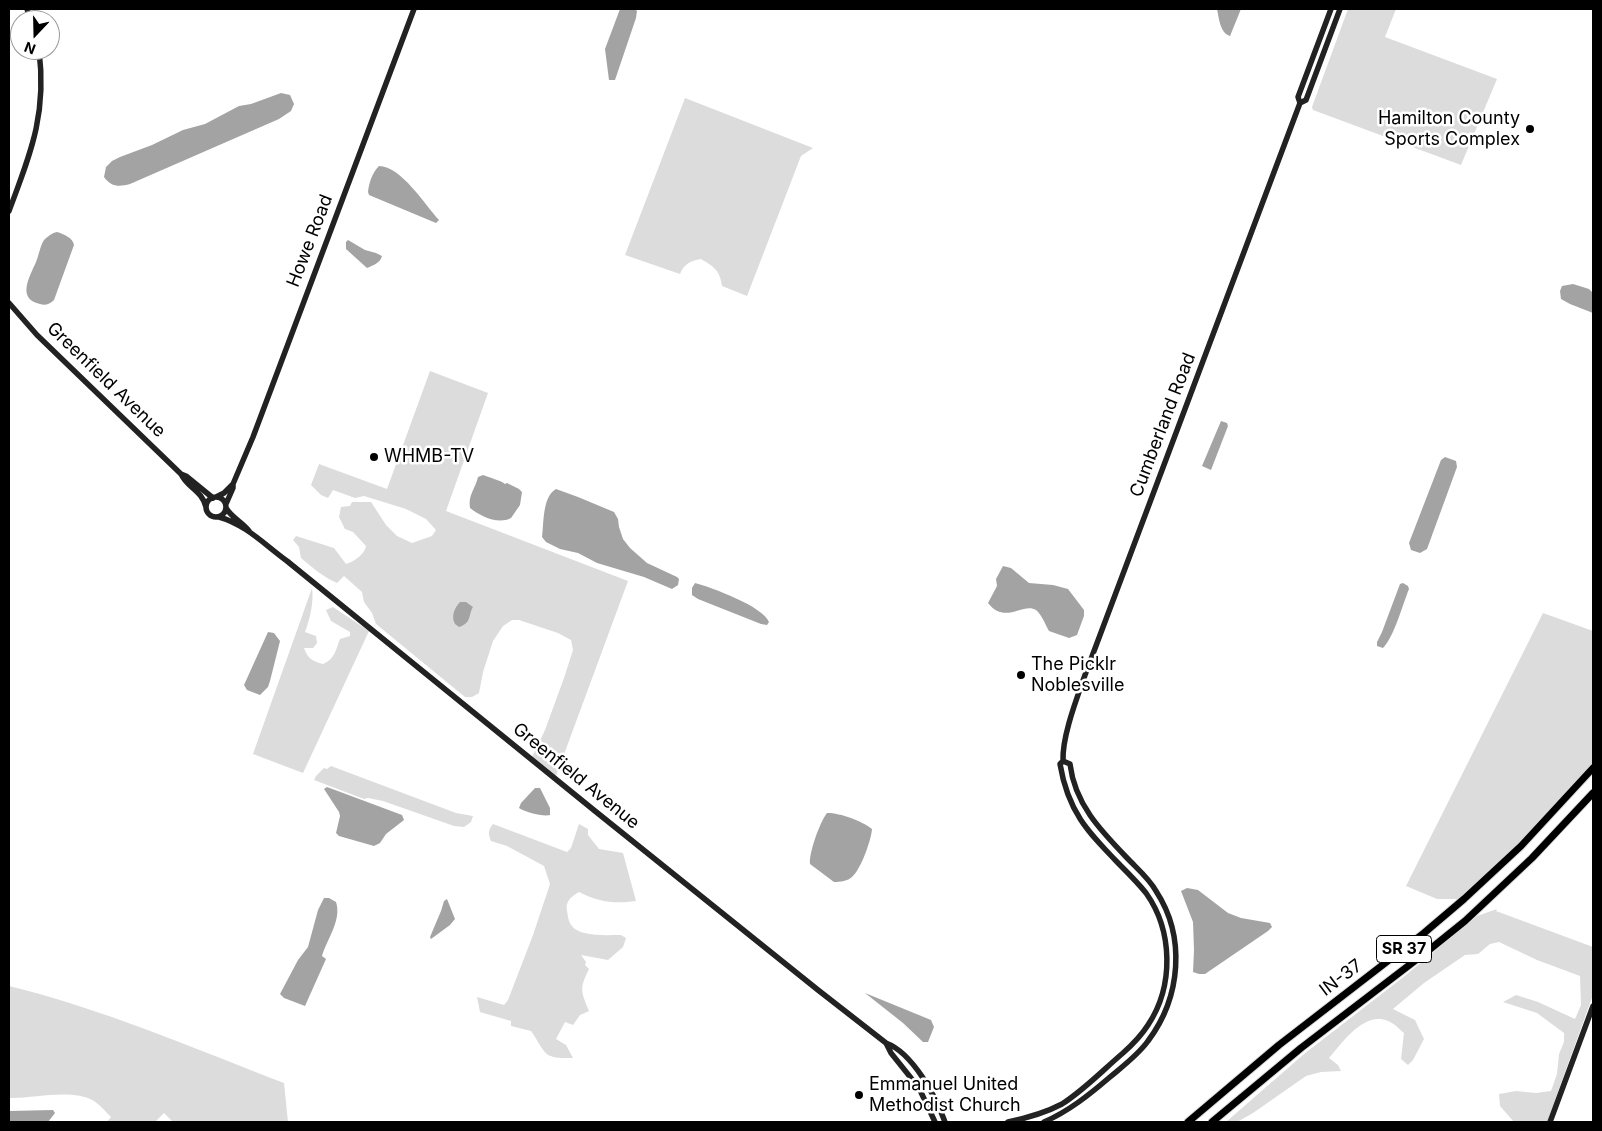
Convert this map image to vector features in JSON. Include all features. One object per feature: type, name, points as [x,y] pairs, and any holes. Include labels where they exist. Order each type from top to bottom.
[{"type":"highway","name":"IN-37","points":[[1188,1122],[1279,1045],[1424,933],[1464,899],[1521,846],[1593,768]]},
{"type":"highway","name":"IN-37","points":[[1212,1122],[1301,1048],[1422,956],[1465,920],[1532,858],[1593,793]]},
{"type":"street","name":"Howe Road","points":[[226,506],[414,9]]},
{"type":"street","name":"Cumberland Road","points":[[1008,1122],[1039,1114],[1061,1104],[1081,1090],[1129,1047],[1152,1018],[1166,980],[1166,940],[1158,915],[1141,886],[1092,837],[1079,820],[1064,784],[1060,764],[1064,761],[1063,750],[1085,674],[1300,103],[1298,97],[1331,9]]},
{"type":"street","name":"Cumberland Road","points":[[1300,103],[1306,100],[1340,9]]},
{"type":"street","points":[[9,211],[38,125],[42,85],[40,60]]},
{"type":"street","name":"Greenfield Avenue","points":[[10,306],[37,335],[181,474],[184,480],[201,494],[206,506]]},
{"type":"street","name":"Greenfield Avenue","points":[[181,474],[215,498]]},
{"type":"street","name":"Howe Road","points":[[215,498],[224,493],[233,484]]},
{"type":"street","points":[[215,498],[222,499],[226,506],[224,514],[219,517],[210,515],[206,506],[209,500],[215,498]]},
{"type":"street","name":"Greenfield Avenue","points":[[226,506],[232,517],[245,525],[249,531]]},
{"type":"street","name":"Greenfield Avenue","points":[[219,517],[230,520],[249,531],[708,902],[886,1043],[894,1046],[905,1056],[932,1090],[945,1122]]},
{"type":"street","points":[[1044,1122],[1066,1112],[1082,1101],[1133,1057],[1147,1042],[1167,1008],[1174,987],[1176,964],[1172,926],[1160,896],[1150,882],[1092,819],[1078,794],[1070,764],[1064,761]]},
{"type":"street","points":[[1550,1122],[1593,1006]]},
{"type":"street","name":"Greenfield Avenue","points":[[886,1043],[890,1053],[919,1088],[935,1122]]},
{"type":"shaded area","points":[[620,9],[635,9],[637,11],[636,18],[615,80],[609,80],[605,49]]},
{"type":"shaded area","points":[[1217,9],[1241,9],[1230,36],[1222,29]]},
{"type":"shaded area","points":[[1348,9],[1396,9],[1385,37],[1497,79],[1461,165],[1313,110],[1312,107]]},
{"type":"shaded area","points":[[281,93],[290,95],[294,104],[291,111],[279,119],[130,184],[116,185],[109,183],[104,177],[106,167],[120,157],[152,145],[183,130],[205,124],[239,106],[251,104]]},
{"type":"shaded area","points":[[685,98],[813,148],[801,156],[747,296],[722,286],[720,276],[716,270],[701,259],[688,264],[680,274],[625,255]]},
{"type":"shaded area","points":[[379,166],[396,172],[404,179],[439,220],[436,223],[369,195],[371,178]]},
{"type":"shaded area","points":[[57,232],[70,238],[74,245],[54,300],[51,303],[42,305],[28,297],[28,280],[44,240]]},
{"type":"shaded area","points":[[348,240],[365,250],[382,256],[380,260],[367,268],[346,249],[346,242]]},
{"type":"shaded area","points":[[1573,284],[1589,289],[1593,293],[1593,313],[1561,299],[1560,291],[1562,286]]},
{"type":"shaded area","points":[[430,371],[488,393],[446,511],[628,581],[556,776],[532,757],[545,730],[564,678],[573,650],[571,640],[558,633],[519,620],[512,620],[503,626],[493,641],[483,672],[479,693],[472,697],[465,697],[376,624],[372,613],[364,602],[362,592],[344,576],[337,583],[318,572],[301,558],[299,547],[293,540],[296,536],[334,548],[346,564],[356,559],[361,555],[366,546],[353,532],[345,529],[339,517],[341,507],[350,506],[352,502],[371,502],[386,525],[397,536],[412,543],[432,536],[436,530],[426,519],[406,509],[364,496],[355,498],[333,490],[328,498],[321,495],[311,485],[319,464],[387,489]]},
{"type":"shaded area","points":[[1221,421],[1227,423],[1228,426],[1211,470],[1202,466]]},
{"type":"shaded area","points":[[1445,457],[1456,461],[1457,467],[1427,549],[1420,553],[1411,550],[1409,543],[1441,460]]},
{"type":"shaded area","points":[[483,475],[505,484],[507,483],[522,492],[520,505],[511,518],[501,521],[495,520],[484,517],[470,508],[471,495],[478,477]]},
{"type":"shaded area","points":[[556,489],[614,512],[618,519],[623,539],[630,548],[647,563],[677,577],[679,579],[678,585],[672,589],[644,577],[597,563],[578,553],[560,549],[546,542],[542,537],[544,511],[548,498]]},
{"type":"shaded area","points":[[1003,566],[1011,568],[1029,583],[1053,585],[1068,589],[1084,610],[1084,616],[1077,635],[1069,638],[1049,631],[1040,614],[1031,608],[1007,613],[994,609],[988,603],[997,586],[996,579]]},
{"type":"shaded area","points":[[695,583],[748,604],[765,616],[769,622],[767,625],[761,624],[698,599],[692,595],[692,588]]},
{"type":"shaded area","points":[[1403,583],[1409,589],[1395,628],[1383,648],[1377,646],[1400,584]]},
{"type":"shaded area","points":[[312,588],[311,610],[305,632],[316,636],[317,643],[313,648],[304,648],[311,659],[323,664],[327,662],[334,653],[340,639],[350,636],[350,632],[331,621],[326,610],[333,607],[369,631],[303,773],[253,754]]},
{"type":"shaded area","points":[[460,602],[466,602],[473,607],[468,621],[459,627],[455,624],[453,616]]},
{"type":"shaded area","points":[[1543,613],[1593,631],[1593,765],[1566,799],[1464,899],[1437,899],[1406,886]]},
{"type":"shaded area","points":[[268,632],[274,633],[280,641],[268,687],[260,695],[247,690],[244,685]]},
{"type":"shaded area","points":[[331,766],[456,813],[473,816],[471,822],[464,827],[454,826],[383,801],[364,799],[314,780],[324,768],[327,769]]},
{"type":"shaded area","points":[[327,787],[402,815],[404,820],[386,834],[380,843],[374,846],[339,836],[336,833],[340,816],[324,789]]},
{"type":"shaded area","points":[[535,788],[540,788],[550,808],[550,815],[534,814],[519,808],[521,803]]},
{"type":"shaded area","points":[[827,813],[851,818],[872,829],[868,847],[859,868],[852,877],[844,881],[834,882],[810,864],[811,852],[816,837]]},
{"type":"shaded area","points":[[493,824],[567,852],[571,848],[579,824],[588,829],[588,835],[599,849],[623,853],[636,901],[606,901],[579,892],[571,898],[567,905],[569,920],[576,930],[588,934],[621,935],[626,938],[623,947],[608,960],[581,955],[589,969],[582,990],[589,1011],[580,1015],[573,1025],[565,1022],[556,1039],[566,1045],[573,1058],[550,1056],[546,1054],[531,1031],[511,1026],[511,1021],[480,1012],[477,997],[504,1005],[508,1000],[550,884],[544,866],[507,846],[491,841],[489,832]]},
{"type":"shaded area","points":[[1187,888],[1198,890],[1228,913],[1241,918],[1270,923],[1272,927],[1205,974],[1193,972],[1193,922],[1181,891]]},
{"type":"shaded area","points":[[324,898],[329,898],[336,902],[336,923],[322,956],[326,959],[305,1006],[284,998],[280,994],[298,960],[308,947],[318,910]]},
{"type":"shaded area","points":[[447,899],[455,919],[431,939],[430,937],[444,901]]},
{"type":"shaded area","points":[[1497,909],[1496,911],[1593,947],[1593,995],[1547,1122],[1514,1122],[1500,1106],[1499,1094],[1516,1091],[1536,1093],[1551,1091],[1557,1074],[1559,1054],[1564,1042],[1564,1033],[1537,1013],[1503,1002],[1516,995],[1538,1002],[1575,1019],[1581,1005],[1580,976],[1537,960],[1499,942],[1490,944],[1478,954],[1465,955],[1424,983],[1393,1009],[1415,1020],[1424,1039],[1413,1060],[1408,1065],[1401,1059],[1404,1033],[1388,1021],[1371,1020],[1362,1024],[1347,1037],[1329,1058],[1338,1065],[1341,1071],[1321,1072],[1306,1076],[1253,1113],[1237,1122],[1226,1122],[1304,1054],[1406,975],[1477,916]]},
{"type":"shaded area","points":[[9,986],[79,1006],[182,1043],[284,1083],[288,1122],[173,1122],[164,1113],[155,1122],[107,1122],[111,1117],[94,1101],[85,1097],[52,1095],[9,1098]]},
{"type":"shaded area","points":[[865,993],[931,1020],[934,1027],[928,1042],[923,1042],[903,1023]]},
{"type":"shaded area","points":[[53,1110],[55,1113],[48,1122],[9,1122],[9,1111]]},
{"type":"place","name":"Hamilton County Sports Complex","points":[[1530,129]]},
{"type":"place","name":"WHMB-TV","points":[[374,457]]},
{"type":"place","name":"The Picklr Noblesville","points":[[1021,675]]},
{"type":"place","name":"Emmanuel United Methodist Church","points":[[859,1095]]}]
